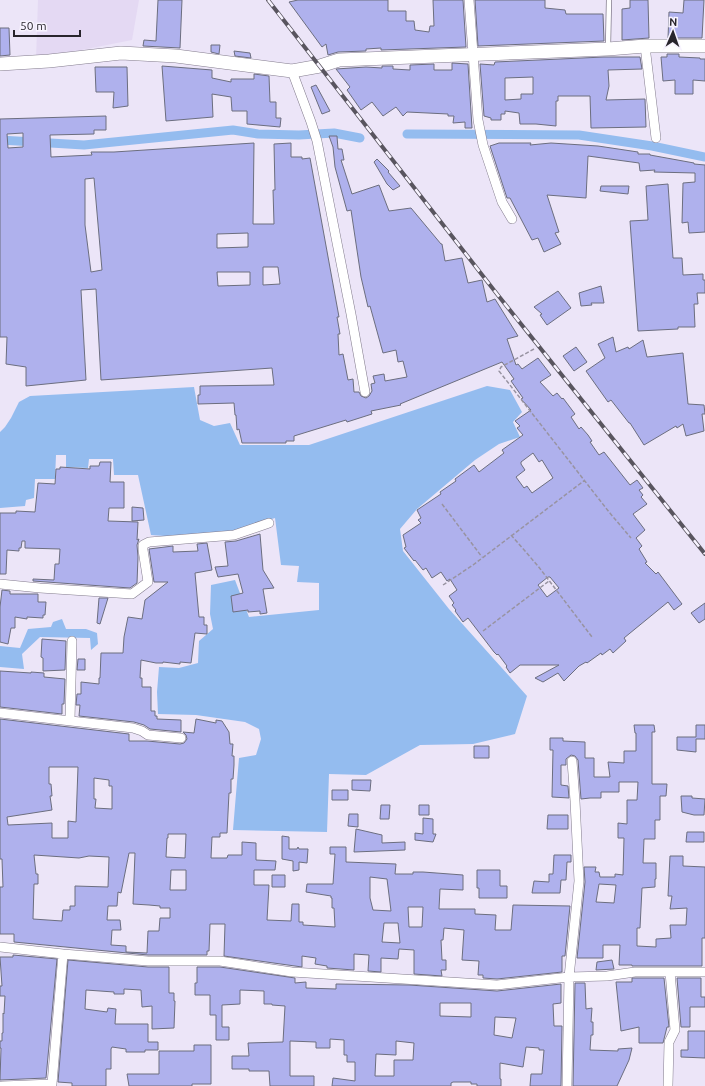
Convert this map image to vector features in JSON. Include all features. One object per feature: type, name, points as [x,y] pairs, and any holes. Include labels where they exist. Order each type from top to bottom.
[{"type":"street","points":[[469,0],[478,120],[483,145],[502,202],[512,219]]},
{"type":"street","points":[[645,46],[656,138]]},
{"type":"street","points":[[0,64],[49,61],[121,53],[176,56],[292,70],[320,66],[339,60],[608,49],[645,46],[705,46]]},
{"type":"street","points":[[292,70],[317,141],[352,314],[365,392]]},
{"type":"street","points":[[0,584],[132,594],[148,582],[143,545],[149,542],[234,535],[268,523]]},
{"type":"street","points":[[70,720],[72,641]]},
{"type":"street","points":[[0,713],[133,728],[148,735],[181,738]]},
{"type":"street","points":[[567,1086],[569,977],[579,881],[572,761]]},
{"type":"street","points":[[0,947],[148,961],[220,961],[292,972],[496,985],[569,977],[608,976],[635,972],[705,972]]},
{"type":"street","points":[[2,1086],[52,1085],[63,954]]},
{"type":"street","points":[[668,1086],[669,1042],[675,1030],[670,972]]},
{"type":"lane","points":[[608,49],[609,0]]},
{"type":"path","points":[[534,349],[501,367],[499,371],[631,538]]},
{"type":"path","points":[[443,585],[473,565],[585,480]]},
{"type":"path","points":[[442,504],[482,557]]},
{"type":"path","points":[[511,535],[549,580],[592,637]]},
{"type":"path","points":[[483,631],[549,580]]},
{"type":"shaded area","points":[[38,0],[139,0],[132,40],[36,59]]},
{"type":"water","points":[[487,386],[510,390],[522,412],[513,422],[520,437],[499,444],[475,460],[417,509],[400,529],[403,551],[449,609],[527,696],[515,734],[473,744],[420,745],[366,775],[329,774],[327,832],[233,830],[239,758],[256,755],[261,739],[259,729],[245,722],[196,715],[158,714],[157,692],[159,667],[179,668],[198,663],[199,641],[213,629],[210,614],[211,585],[235,580],[249,617],[319,610],[319,583],[297,582],[299,566],[281,565],[275,518],[222,534],[178,537],[151,535],[138,475],[114,475],[113,459],[89,459],[88,468],[66,467],[66,455],[56,455],[55,479],[35,479],[34,498],[26,500],[25,506],[0,508],[0,432],[11,418],[19,402],[30,396],[194,387],[200,420],[214,426],[230,423],[240,445],[309,445]]},
{"type":"water","points":[[62,619],[66,629],[86,629],[97,633],[98,644],[91,650],[90,638],[40,637],[22,654],[24,669],[0,667],[0,646],[20,648],[28,629],[51,627],[53,622]]},
{"type":"building","points":[[158,0],[182,0],[180,48],[143,46],[144,40],[156,41]]},
{"type":"building","points":[[298,0],[388,0],[388,11],[406,11],[406,21],[414,21],[415,30],[429,32],[430,26],[434,26],[433,0],[463,0],[466,47],[381,50],[381,48],[366,49],[366,51],[338,52],[328,55],[326,44],[322,47],[289,2]]},
{"type":"building","points":[[475,0],[545,0],[545,8],[565,10],[566,14],[603,14],[604,41],[478,46]]},
{"type":"building","points":[[630,0],[648,0],[649,38],[622,40],[622,9],[630,8]]},
{"type":"building","points":[[684,0],[704,0],[702,38],[668,38],[669,12],[683,13]]},
{"type":"building","points":[[0,28],[9,28],[10,55],[0,56]]},
{"type":"building","points":[[211,45],[220,45],[219,54],[211,52]]},
{"type":"building","points":[[234,51],[250,53],[251,58],[235,56]]},
{"type":"building","points":[[667,54],[679,54],[679,57],[705,59],[705,81],[693,80],[693,94],[675,94],[675,80],[663,81],[661,57],[667,57]]},
{"type":"building","points":[[604,57],[640,57],[642,69],[608,70],[609,86],[606,100],[645,99],[646,127],[591,128],[590,96],[558,96],[558,101],[556,101],[556,126],[520,124],[519,113],[505,111],[505,114],[501,114],[501,120],[491,120],[491,118],[484,116],[480,64],[494,65],[495,62]],"holes":[[[533,77],[533,94],[521,94],[521,99],[505,100],[505,78]]]},
{"type":"building","points":[[452,63],[468,64],[472,128],[465,128],[465,122],[453,123],[454,116],[448,116],[448,114],[407,112],[403,116],[396,107],[383,116],[372,102],[361,110],[347,90],[350,87],[336,69],[366,67],[382,68],[382,66],[393,66],[393,69],[410,70],[410,65],[434,64],[434,70],[452,70]]},
{"type":"building","points":[[162,66],[212,70],[212,78],[231,82],[231,79],[254,79],[254,74],[269,76],[270,102],[276,102],[276,118],[281,118],[280,127],[247,124],[247,111],[232,111],[231,97],[212,94],[213,117],[166,121]]},
{"type":"building","points":[[95,67],[127,67],[128,106],[113,108],[114,92],[96,92]]},
{"type":"building","points":[[316,85],[330,111],[322,114],[311,87]]},
{"type":"building","points":[[106,116],[106,130],[94,130],[94,134],[50,135],[51,157],[92,155],[91,152],[114,152],[254,143],[253,224],[274,224],[274,144],[291,143],[291,157],[302,157],[302,159],[310,158],[339,317],[337,317],[340,334],[338,334],[339,355],[343,354],[348,380],[353,379],[354,392],[359,392],[361,396],[366,398],[372,391],[371,384],[375,383],[373,376],[384,374],[385,381],[407,377],[403,361],[398,362],[396,350],[383,353],[370,306],[368,307],[361,277],[351,210],[347,211],[335,167],[333,147],[329,136],[337,136],[338,149],[342,149],[344,160],[341,160],[352,194],[379,185],[389,211],[411,208],[442,244],[445,261],[462,258],[468,283],[482,280],[487,302],[495,299],[518,336],[507,339],[516,365],[518,364],[522,369],[538,358],[551,375],[540,382],[553,396],[557,393],[562,399],[563,398],[575,414],[571,417],[579,429],[581,427],[588,435],[592,441],[590,442],[599,455],[604,452],[630,485],[637,480],[643,488],[639,490],[643,495],[641,497],[647,504],[633,514],[645,530],[636,538],[642,546],[639,549],[647,562],[645,563],[656,574],[658,572],[682,604],[674,610],[668,602],[624,638],[626,641],[613,653],[610,649],[602,655],[601,653],[587,663],[586,662],[579,666],[564,681],[558,673],[543,682],[535,678],[559,665],[520,665],[510,673],[506,667],[507,666],[498,654],[497,655],[494,652],[468,618],[463,622],[455,611],[456,610],[452,605],[454,603],[449,596],[457,590],[450,579],[447,581],[441,572],[432,578],[426,568],[423,570],[404,548],[406,547],[403,535],[421,523],[418,520],[421,518],[417,510],[441,494],[440,492],[456,481],[455,479],[474,465],[479,472],[504,453],[502,450],[523,435],[517,428],[520,426],[515,421],[531,410],[521,399],[523,398],[511,381],[514,379],[502,362],[400,404],[401,405],[371,411],[372,414],[347,422],[346,420],[294,436],[294,441],[286,441],[286,443],[242,443],[239,429],[237,430],[234,403],[198,404],[200,386],[274,385],[272,368],[101,380],[96,289],[81,290],[86,380],[26,386],[26,367],[6,364],[7,337],[0,337],[0,119]],"holes":[[[23,133],[23,147],[8,148],[7,134]],[[94,178],[102,270],[91,272],[85,225],[85,179]],[[248,233],[248,247],[217,248],[217,234]],[[263,267],[278,267],[280,284],[263,285]],[[217,272],[250,272],[250,285],[218,286]],[[533,453],[539,462],[542,460],[553,478],[532,493],[527,486],[524,488],[516,477],[525,470],[521,462]],[[550,577],[559,588],[547,597],[538,585]]]},
{"type":"building","points":[[499,143],[531,143],[530,145],[551,143],[598,146],[638,152],[638,154],[650,154],[705,165],[705,232],[689,233],[688,222],[682,223],[683,183],[695,182],[695,173],[654,172],[655,170],[640,171],[639,163],[588,156],[586,198],[547,195],[559,232],[555,233],[561,244],[544,252],[538,238],[532,240],[510,198],[507,198],[490,146]]},
{"type":"building","points":[[377,159],[389,171],[388,172],[400,186],[393,190],[387,184],[374,162]]},
{"type":"building","points":[[668,184],[673,258],[682,258],[683,275],[703,274],[703,280],[705,280],[705,293],[697,293],[698,304],[694,304],[695,327],[638,331],[630,221],[648,220],[646,186]]},
{"type":"building","points":[[601,186],[629,186],[628,194],[600,191]]},
{"type":"building","points":[[601,286],[604,303],[591,303],[592,305],[581,306],[579,293]]},
{"type":"building","points":[[558,291],[571,308],[547,325],[540,315],[542,314],[534,307]]},
{"type":"building","points":[[613,337],[616,352],[628,347],[629,349],[643,340],[647,357],[683,353],[688,404],[704,405],[705,414],[702,414],[704,431],[686,436],[683,424],[677,428],[676,426],[644,445],[630,423],[611,400],[608,402],[586,371],[605,358],[598,344]]},
{"type":"building","points":[[576,347],[587,362],[574,371],[563,356]]},
{"type":"building","points":[[100,462],[111,462],[110,482],[124,482],[124,508],[109,508],[108,521],[138,522],[137,540],[139,539],[137,545],[137,583],[130,588],[33,581],[33,579],[54,580],[55,564],[59,564],[60,549],[25,548],[25,541],[22,541],[19,551],[7,550],[6,574],[0,574],[0,513],[16,513],[16,511],[35,512],[38,483],[55,484],[56,469],[60,469],[60,467],[90,469],[90,466],[99,466]]},
{"type":"building","points":[[132,507],[143,508],[144,520],[132,521]]},
{"type":"building","points":[[260,534],[263,570],[274,588],[263,589],[267,613],[260,614],[260,611],[248,612],[248,610],[233,612],[231,596],[243,593],[238,574],[218,577],[215,567],[228,566],[225,542],[236,541]]},
{"type":"building","points":[[207,543],[212,570],[195,573],[199,617],[204,617],[204,625],[207,625],[207,634],[195,633],[191,663],[156,663],[141,660],[140,678],[142,678],[142,687],[151,687],[151,711],[155,711],[155,716],[157,716],[157,719],[181,720],[181,732],[150,729],[144,725],[134,722],[79,716],[80,705],[76,705],[77,694],[81,694],[81,682],[99,684],[101,653],[123,653],[124,637],[128,617],[142,619],[145,600],[168,582],[154,582],[149,549],[173,546],[173,552],[198,551],[197,544]]},
{"type":"building","points":[[2,590],[10,591],[10,594],[38,594],[38,602],[46,602],[45,615],[43,615],[43,618],[27,617],[27,619],[15,617],[15,628],[11,628],[8,644],[0,642],[0,607]]},
{"type":"building","points":[[99,598],[108,598],[100,624],[97,623]]},
{"type":"building","points":[[705,603],[705,619],[699,623],[691,613]]},
{"type":"building","points":[[42,639],[66,641],[65,670],[43,671],[43,658],[41,657]]},
{"type":"building","points":[[78,659],[85,659],[85,670],[77,670]]},
{"type":"building","points":[[0,671],[44,673],[44,677],[65,679],[62,714],[0,707]]},
{"type":"building","points":[[0,719],[129,734],[129,741],[180,744],[184,743],[187,739],[183,732],[194,733],[196,719],[216,723],[216,720],[222,721],[229,732],[230,744],[233,744],[233,779],[231,779],[231,793],[229,793],[227,833],[220,833],[220,837],[212,837],[211,858],[227,858],[228,855],[242,855],[242,842],[256,843],[256,860],[276,861],[275,870],[254,870],[254,885],[269,885],[267,920],[291,921],[292,904],[299,904],[299,922],[303,922],[303,925],[335,927],[334,908],[332,908],[331,896],[306,892],[307,884],[333,884],[335,854],[330,854],[330,847],[346,847],[346,862],[396,864],[395,874],[413,874],[413,872],[423,872],[463,875],[463,890],[440,889],[439,909],[475,909],[475,914],[496,915],[495,930],[511,930],[513,905],[570,906],[565,956],[562,956],[562,972],[497,979],[483,978],[483,975],[478,975],[479,961],[462,960],[464,930],[444,928],[443,940],[441,940],[442,960],[446,960],[446,970],[441,970],[442,976],[414,974],[414,950],[399,949],[398,959],[381,958],[381,972],[368,971],[369,955],[354,954],[354,970],[327,968],[327,966],[315,964],[316,958],[302,956],[302,967],[224,956],[225,924],[210,924],[209,951],[207,951],[207,955],[148,955],[14,942],[14,934],[0,934],[0,887],[3,887],[2,859],[0,859]],"holes":[[[49,767],[78,767],[76,822],[68,821],[68,838],[52,838],[52,823],[8,825],[7,817],[52,810],[50,796],[52,796],[51,784],[49,784]],[[94,778],[109,780],[109,786],[112,786],[112,809],[95,808],[96,799],[94,799]],[[168,834],[186,834],[185,858],[166,857]],[[129,853],[135,853],[133,904],[170,908],[170,918],[160,918],[159,931],[148,931],[147,953],[126,952],[126,946],[111,945],[112,930],[121,930],[120,920],[107,920],[108,906],[117,906],[118,892],[121,893]],[[34,855],[79,858],[89,856],[109,857],[108,887],[75,886],[75,906],[70,906],[70,910],[63,910],[62,921],[33,919],[34,884],[38,884],[38,874],[36,874]],[[171,870],[186,870],[186,890],[170,890]],[[370,877],[387,879],[391,911],[373,910],[370,898]],[[408,907],[423,907],[422,927],[409,927]],[[384,923],[398,923],[400,943],[382,942]]]},
{"type":"building","points":[[634,725],[654,725],[655,732],[652,732],[652,784],[667,784],[666,796],[660,796],[660,820],[655,820],[655,839],[644,839],[643,863],[656,863],[656,879],[655,887],[642,888],[640,928],[637,928],[637,946],[656,947],[656,939],[671,938],[670,925],[686,925],[687,908],[670,909],[672,896],[668,896],[670,856],[683,856],[683,866],[705,867],[705,938],[702,938],[702,966],[619,965],[620,945],[603,945],[603,958],[577,958],[585,882],[584,867],[596,867],[595,872],[599,872],[600,877],[615,877],[615,874],[623,875],[624,838],[618,838],[618,823],[627,824],[627,800],[637,800],[638,782],[619,782],[619,792],[601,792],[601,798],[581,799],[578,760],[575,756],[571,755],[566,759],[566,765],[561,765],[561,785],[568,786],[569,798],[552,797],[553,750],[550,750],[550,738],[563,738],[563,741],[585,742],[585,758],[594,758],[594,777],[610,777],[608,762],[624,763],[624,751],[636,751]],"holes":[[[599,884],[616,885],[614,903],[596,902]]]},
{"type":"building","points":[[696,725],[705,725],[705,739],[696,739],[696,752],[677,750],[677,737],[696,737]]},
{"type":"building","points":[[474,746],[489,746],[489,758],[474,758]]},
{"type":"building","points":[[352,780],[371,780],[370,791],[352,790]]},
{"type":"building","points":[[332,790],[348,790],[348,800],[332,800]]},
{"type":"building","points":[[681,796],[692,796],[692,798],[705,799],[704,815],[694,815],[682,812]]},
{"type":"building","points":[[381,805],[390,805],[389,819],[380,819]]},
{"type":"building","points":[[419,805],[429,805],[429,815],[419,815]]},
{"type":"building","points":[[349,814],[358,814],[358,827],[348,826]]},
{"type":"building","points":[[548,815],[568,815],[568,829],[547,829]]},
{"type":"building","points":[[423,818],[433,819],[433,834],[436,834],[433,842],[415,840],[415,833],[423,834]]},
{"type":"building","points":[[356,829],[382,835],[382,843],[405,842],[405,850],[354,852]]},
{"type":"building","points":[[687,832],[704,832],[704,842],[686,842]]},
{"type":"building","points":[[282,836],[289,837],[289,849],[297,849],[298,847],[299,849],[308,849],[307,863],[299,862],[299,870],[293,871],[293,861],[282,859]]},
{"type":"building","points":[[554,855],[571,855],[571,862],[567,862],[566,880],[561,880],[560,893],[532,893],[534,881],[549,882],[549,874],[553,874]]},
{"type":"building","points":[[477,870],[500,870],[500,886],[507,886],[507,898],[479,898],[479,888],[477,888]]},
{"type":"building","points":[[272,875],[285,875],[285,887],[272,887]]},
{"type":"building","points":[[13,955],[57,959],[46,1078],[0,1080],[0,1041],[2,1041],[3,1033],[5,996],[0,996],[0,986],[2,986],[0,957],[13,957]]},
{"type":"building","points":[[68,960],[148,967],[169,967],[169,993],[174,993],[175,1001],[174,1028],[152,1029],[152,1006],[142,1007],[141,990],[124,989],[124,994],[114,994],[114,992],[86,990],[85,1009],[107,1012],[108,1008],[116,1009],[115,1024],[148,1024],[148,1042],[158,1042],[158,1050],[145,1050],[145,1052],[126,1052],[126,1049],[112,1047],[111,1069],[106,1069],[106,1086],[72,1086],[72,1083],[58,1082]]},
{"type":"building","points":[[612,960],[614,969],[596,970],[597,962]]},
{"type":"building","points":[[197,967],[220,967],[295,978],[295,983],[306,982],[306,988],[336,989],[336,984],[409,985],[497,991],[561,984],[561,1003],[553,1004],[554,1026],[562,1026],[561,1086],[530,1086],[531,1074],[542,1074],[544,1050],[526,1047],[523,1067],[500,1063],[501,1086],[477,1086],[477,1084],[471,1084],[471,1082],[453,1082],[451,1083],[451,1086],[332,1086],[333,1078],[355,1081],[355,1062],[347,1062],[347,1055],[344,1055],[344,1040],[330,1039],[330,1048],[316,1048],[316,1042],[290,1041],[290,1076],[314,1076],[314,1086],[270,1086],[269,1071],[232,1069],[232,1056],[249,1056],[248,1043],[283,1042],[285,1006],[264,1004],[264,991],[240,990],[240,1004],[222,1005],[222,1027],[229,1027],[229,1040],[216,1040],[216,1015],[210,1015],[210,995],[195,995],[195,983],[197,983]],"holes":[[[440,1003],[471,1003],[471,1017],[440,1016]],[[495,1017],[516,1018],[512,1038],[494,1035]],[[396,1041],[414,1043],[413,1060],[394,1060],[394,1076],[375,1076],[376,1054],[396,1055]]]},
{"type":"building","points":[[632,978],[664,978],[669,1027],[667,1027],[663,1043],[639,1043],[639,1027],[621,1031],[616,982],[632,982]]},
{"type":"building","points":[[677,978],[701,978],[701,997],[705,997],[705,1007],[690,1007],[690,1027],[681,1027]]},
{"type":"building","points":[[575,983],[585,983],[586,1009],[592,1008],[591,1022],[593,1022],[593,1035],[591,1035],[590,1050],[618,1051],[618,1049],[632,1048],[629,1060],[617,1086],[573,1086]]},
{"type":"building","points":[[688,1031],[705,1031],[705,1058],[681,1057],[681,1050],[688,1050]]},
{"type":"building","points":[[194,1045],[211,1045],[211,1084],[192,1084],[192,1086],[129,1086],[127,1074],[159,1074],[159,1051],[194,1051]]},
{"type":"waterway","points":[[0,140],[84,145],[233,130],[258,134],[299,135],[334,133],[360,138]]},
{"type":"waterway","points":[[407,134],[579,135],[652,146],[705,157]]},
{"type":"railway","points":[[268,0],[497,294],[705,554]]}]
